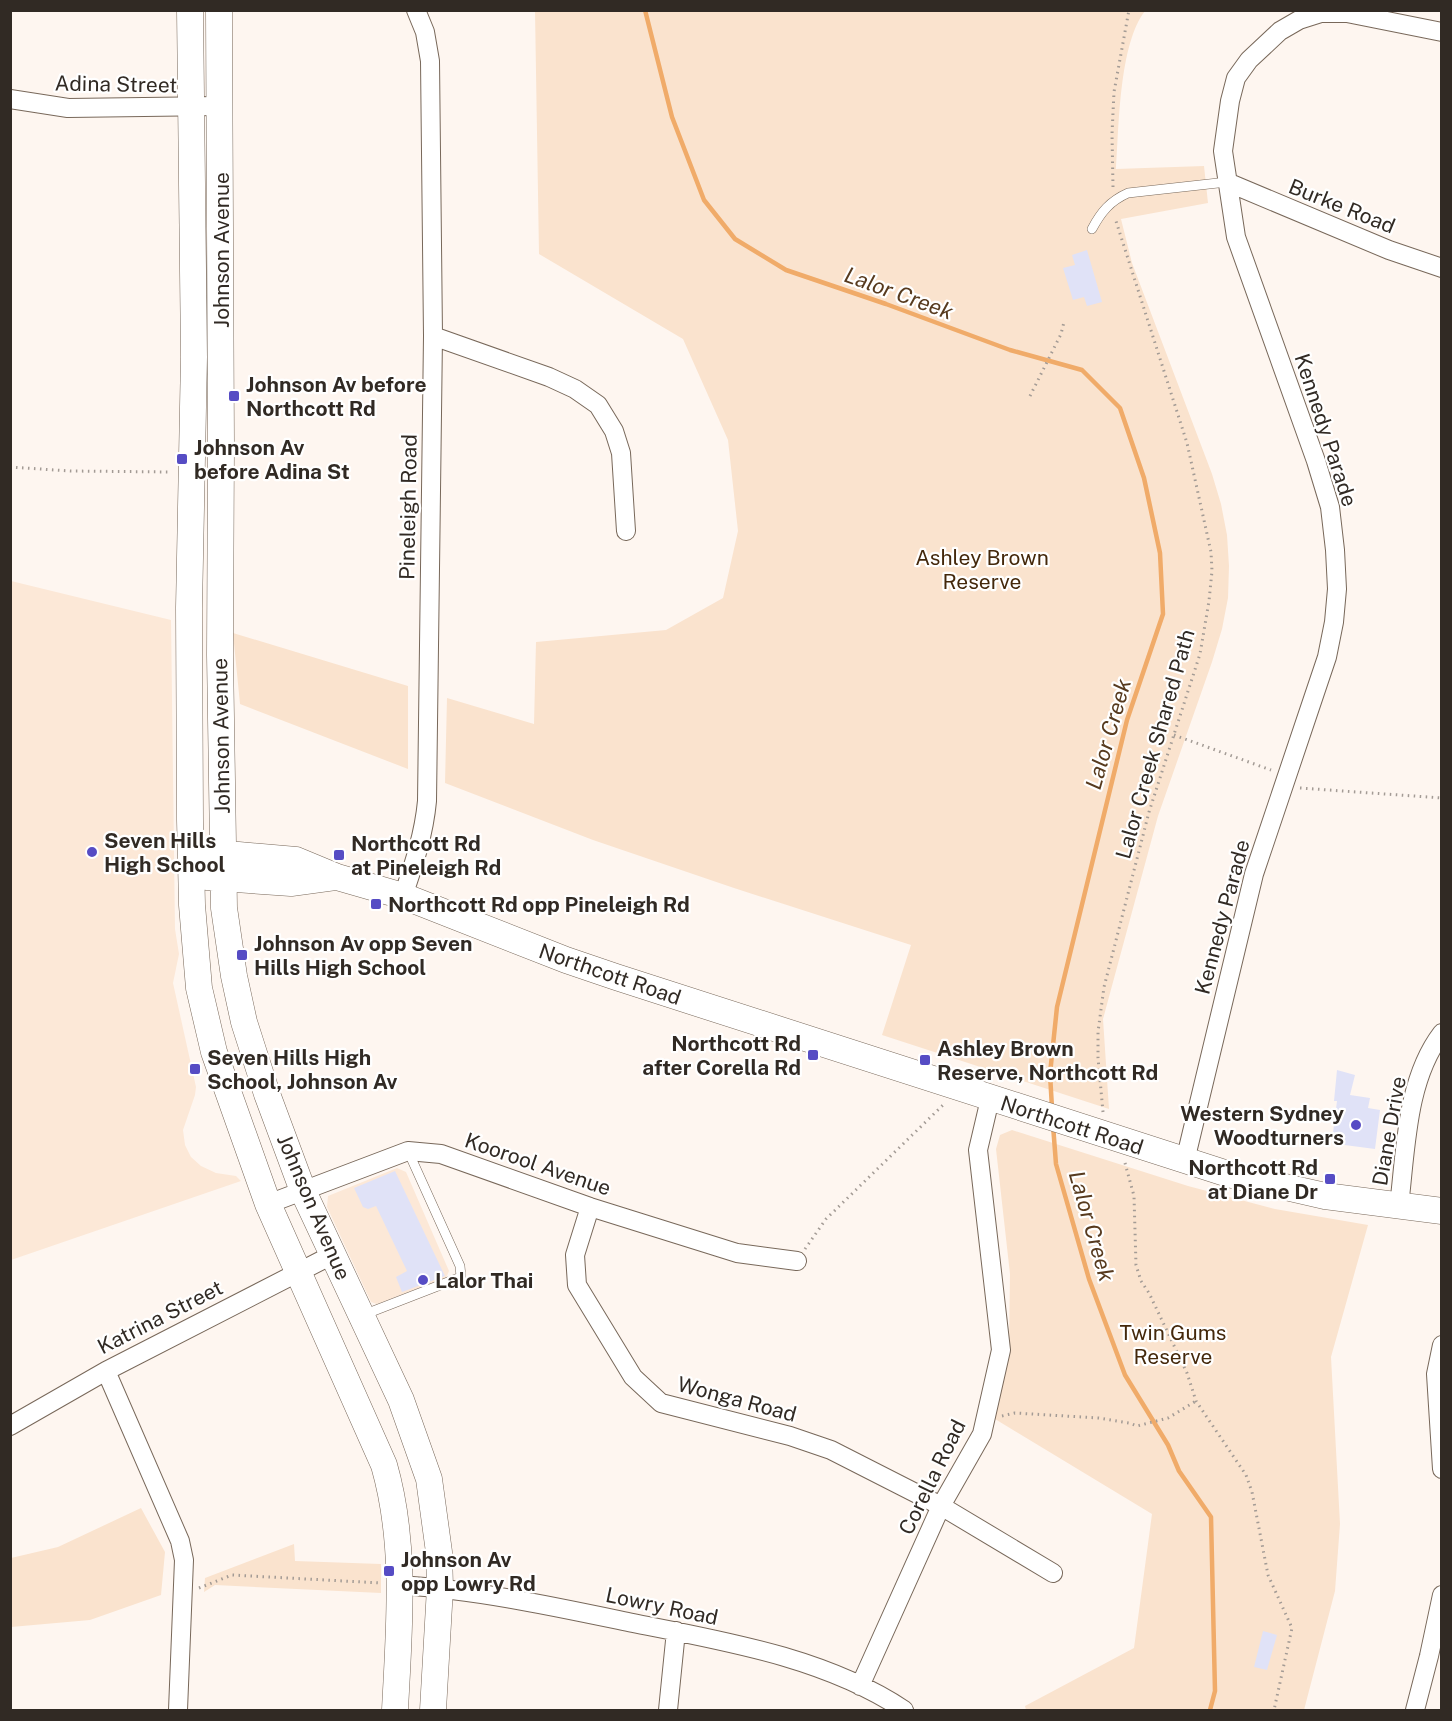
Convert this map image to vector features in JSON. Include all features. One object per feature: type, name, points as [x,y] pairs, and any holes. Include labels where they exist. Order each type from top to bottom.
[{"type":"main road","name":"Johnson Avenue","points":[[190,10],[194,357],[189,608],[191,864],[195,952],[204,1016],[214,1052],[268,1204],[384,1465],[398,1529],[400,1585],[395,1710]]},
{"type":"main road","name":"Johnson Avenue","points":[[219,10],[221,446],[219,609],[224,908],[234,976],[244,1022],[267,1094],[303,1191],[401,1400],[429,1479],[439,1552],[440,1588],[433,1710]]},
{"type":"main road","name":"Northcott Road","points":[[191,864],[222,865],[291,883],[337,877],[403,896],[616,978],[1185,1161],[1273,1185],[1325,1196],[1442,1211]]},
{"type":"street","name":"Pineleigh Road","points":[[403,896],[420,847],[427,801],[434,336],[430,61],[425,32],[416,10]]},
{"type":"street","name":"Kennedy Parade","points":[[1185,1161],[1254,874],[1327,657],[1334,622],[1337,588],[1330,507],[1236,237],[1223,151],[1228,112],[1236,78],[1249,60],[1280,31],[1299,20],[1321,13],[1347,13],[1442,32]]},
{"type":"street","name":"Adina Street","points":[[10,99],[68,108],[220,106]]},
{"type":"street","name":"Burke Road","points":[[1227,182],[1389,250],[1442,268]]},
{"type":"street","points":[[434,336],[549,377],[575,389],[598,405],[614,431],[621,453],[626,531]]},
{"type":"street","name":"Diane Drive","points":[[1399,1206],[1409,1124],[1418,1081],[1433,1044],[1442,1033]]},
{"type":"street","name":"Corella Road","points":[[860,1686],[940,1506],[982,1434],[1001,1350],[978,1150],[990,1099]]},
{"type":"street","name":"Koorool Avenue","points":[[268,1204],[408,1151],[441,1154],[590,1207],[737,1253],[797,1261]]},
{"type":"street","name":"Wonga Road","points":[[590,1207],[574,1255],[577,1285],[633,1377],[661,1403],[790,1436],[831,1450],[940,1506],[1053,1573]]},
{"type":"street","name":"Katrina Street","points":[[10,1426],[106,1371],[334,1254]]},
{"type":"street","points":[[1442,1345],[1436,1374],[1442,1469]]},
{"type":"street","points":[[106,1371],[180,1541],[184,1560],[178,1710]]},
{"type":"street","name":"Lowry Road","points":[[400,1585],[440,1588],[563,1608],[676,1631],[808,1664],[860,1686],[904,1710]]},
{"type":"street","points":[[1415,1710],[1435,1656],[1442,1595]]},
{"type":"street","points":[[668,1710],[676,1631]]},
{"type":"lane","points":[[1092,229],[1113,200],[1128,193],[1227,182]]},
{"type":"lane","points":[[361,1316],[461,1277],[460,1266],[408,1151]]},
{"type":"path","name":"Lalor Creek Shared Path","points":[[1111,1115],[1103,1112],[1098,1058],[1099,1024],[1104,987],[1149,812],[1200,654],[1212,571],[1187,443],[1117,227],[1113,200],[1114,92],[1129,10]]},
{"type":"path","points":[[1030,396],[1061,334],[1064,322]]},
{"type":"path","points":[[10,467],[70,471],[176,472]]},
{"type":"path","points":[[797,1261],[826,1219],[943,1105]]},
{"type":"path","points":[[1121,1162],[1127,1164],[1134,1196],[1135,1254],[1140,1281],[1149,1293],[1187,1373],[1196,1401],[1246,1475],[1268,1575],[1280,1606],[1288,1616],[1292,1628],[1274,1710]]},
{"type":"path","points":[[992,1419],[1015,1413],[1099,1418],[1143,1426],[1168,1418],[1196,1401]]},
{"type":"path","points":[[183,1594],[232,1575],[400,1585]]},
{"type":"shaded area","name":"Seven Hills High School","points":[[11,581],[171,620],[175,929],[179,954],[173,983],[196,1087],[183,1130],[185,1145],[191,1157],[201,1166],[216,1173],[236,1176],[241,1181],[11,1260]]},
{"type":"shaded area","points":[[397,1168],[406,1172],[449,1271],[446,1278],[377,1304],[371,1302],[327,1207],[328,1196]]},
{"type":"green space","name":"Ashley Brown Reserve","points":[[535,11],[1145,11],[1136,26],[1125,64],[1116,169],[1204,166],[1208,203],[1121,219],[1132,263],[1212,474],[1221,504],[1227,535],[1228,598],[1212,662],[1158,816],[1103,1019],[1109,1109],[882,1035],[911,945],[593,840],[445,783],[447,698],[534,724],[536,642],[666,630],[723,598],[738,531],[728,440],[683,339],[539,254]]},
{"type":"green space","points":[[233,633],[408,686],[408,769],[240,704]]},
{"type":"green space","name":"Twin Gums Reserve","points":[[1012,1130],[1188,1186],[1275,1209],[1368,1225],[1331,1357],[1340,1524],[1335,1591],[1304,1710],[1026,1710],[1025,1706],[1134,1648],[1152,1514],[995,1419],[1009,1349],[1010,1274],[996,1149],[1000,1135]]},
{"type":"green space","points":[[141,1508],[165,1552],[161,1595],[90,1620],[11,1627],[11,1558],[58,1547]]},
{"type":"green space","points":[[294,1544],[295,1561],[381,1564],[381,1593],[215,1585],[204,1592],[205,1578]]},
{"type":"building","points":[[1087,250],[1102,302],[1087,306],[1084,297],[1073,300],[1063,268],[1075,265],[1072,255]]},
{"type":"building","name":"Western Sydney Woodturners","points":[[1337,1070],[1355,1075],[1350,1095],[1370,1098],[1368,1108],[1380,1110],[1375,1149],[1337,1144],[1337,1141],[1332,1141],[1337,1101],[1334,1101]]},
{"type":"building","points":[[395,1171],[445,1276],[402,1292],[396,1277],[407,1271],[376,1206],[368,1209],[363,1207],[354,1188]]},
{"type":"building","points":[[1263,1631],[1277,1635],[1267,1670],[1254,1667]]},
{"type":"waterway","name":"Lalor Creek","points":[[645,10],[672,117],[704,200],[735,239],[786,270],[1010,350],[1082,370],[1120,408],[1144,478],[1160,553],[1163,614],[1127,720],[1057,1007],[1050,1074],[1052,1108]]},
{"type":"waterway","name":"Lalor Creek","points":[[1053,1125],[1056,1164],[1089,1279],[1125,1375],[1168,1445],[1179,1471],[1211,1517],[1215,1691],[1210,1710]]},
{"type":"place","name":"Johnson Av before Northcott Rd","points":[[234,396]]},
{"type":"place","name":"Johnson Av before Adina St","points":[[182,459]]},
{"type":"place","name":"Seven Hills High School","points":[[92,852]]},
{"type":"place","name":"Northcott Rd at Pineleigh Rd","points":[[339,855]]},
{"type":"place","name":"Northcott Rd opp Pineleigh Rd","points":[[376,904]]},
{"type":"place","name":"Johnson Av opp Seven Hills High School","points":[[242,955]]},
{"type":"place","name":"Northcott Rd after Corella Rd","points":[[813,1055]]},
{"type":"place","name":"Ashley Brown Reserve, Northcott Rd","points":[[925,1060]]},
{"type":"place","name":"Seven Hills High School, Johnson Av","points":[[195,1069]]},
{"type":"place","name":"Western Sydney Woodturners","points":[[1356,1125]]},
{"type":"place","name":"Northcott Rd at Diane Dr","points":[[1330,1179]]},
{"type":"place","name":"Lalor Thai","points":[[423,1280]]},
{"type":"place","name":"Johnson Av opp Lowry Rd","points":[[389,1571]]}]
